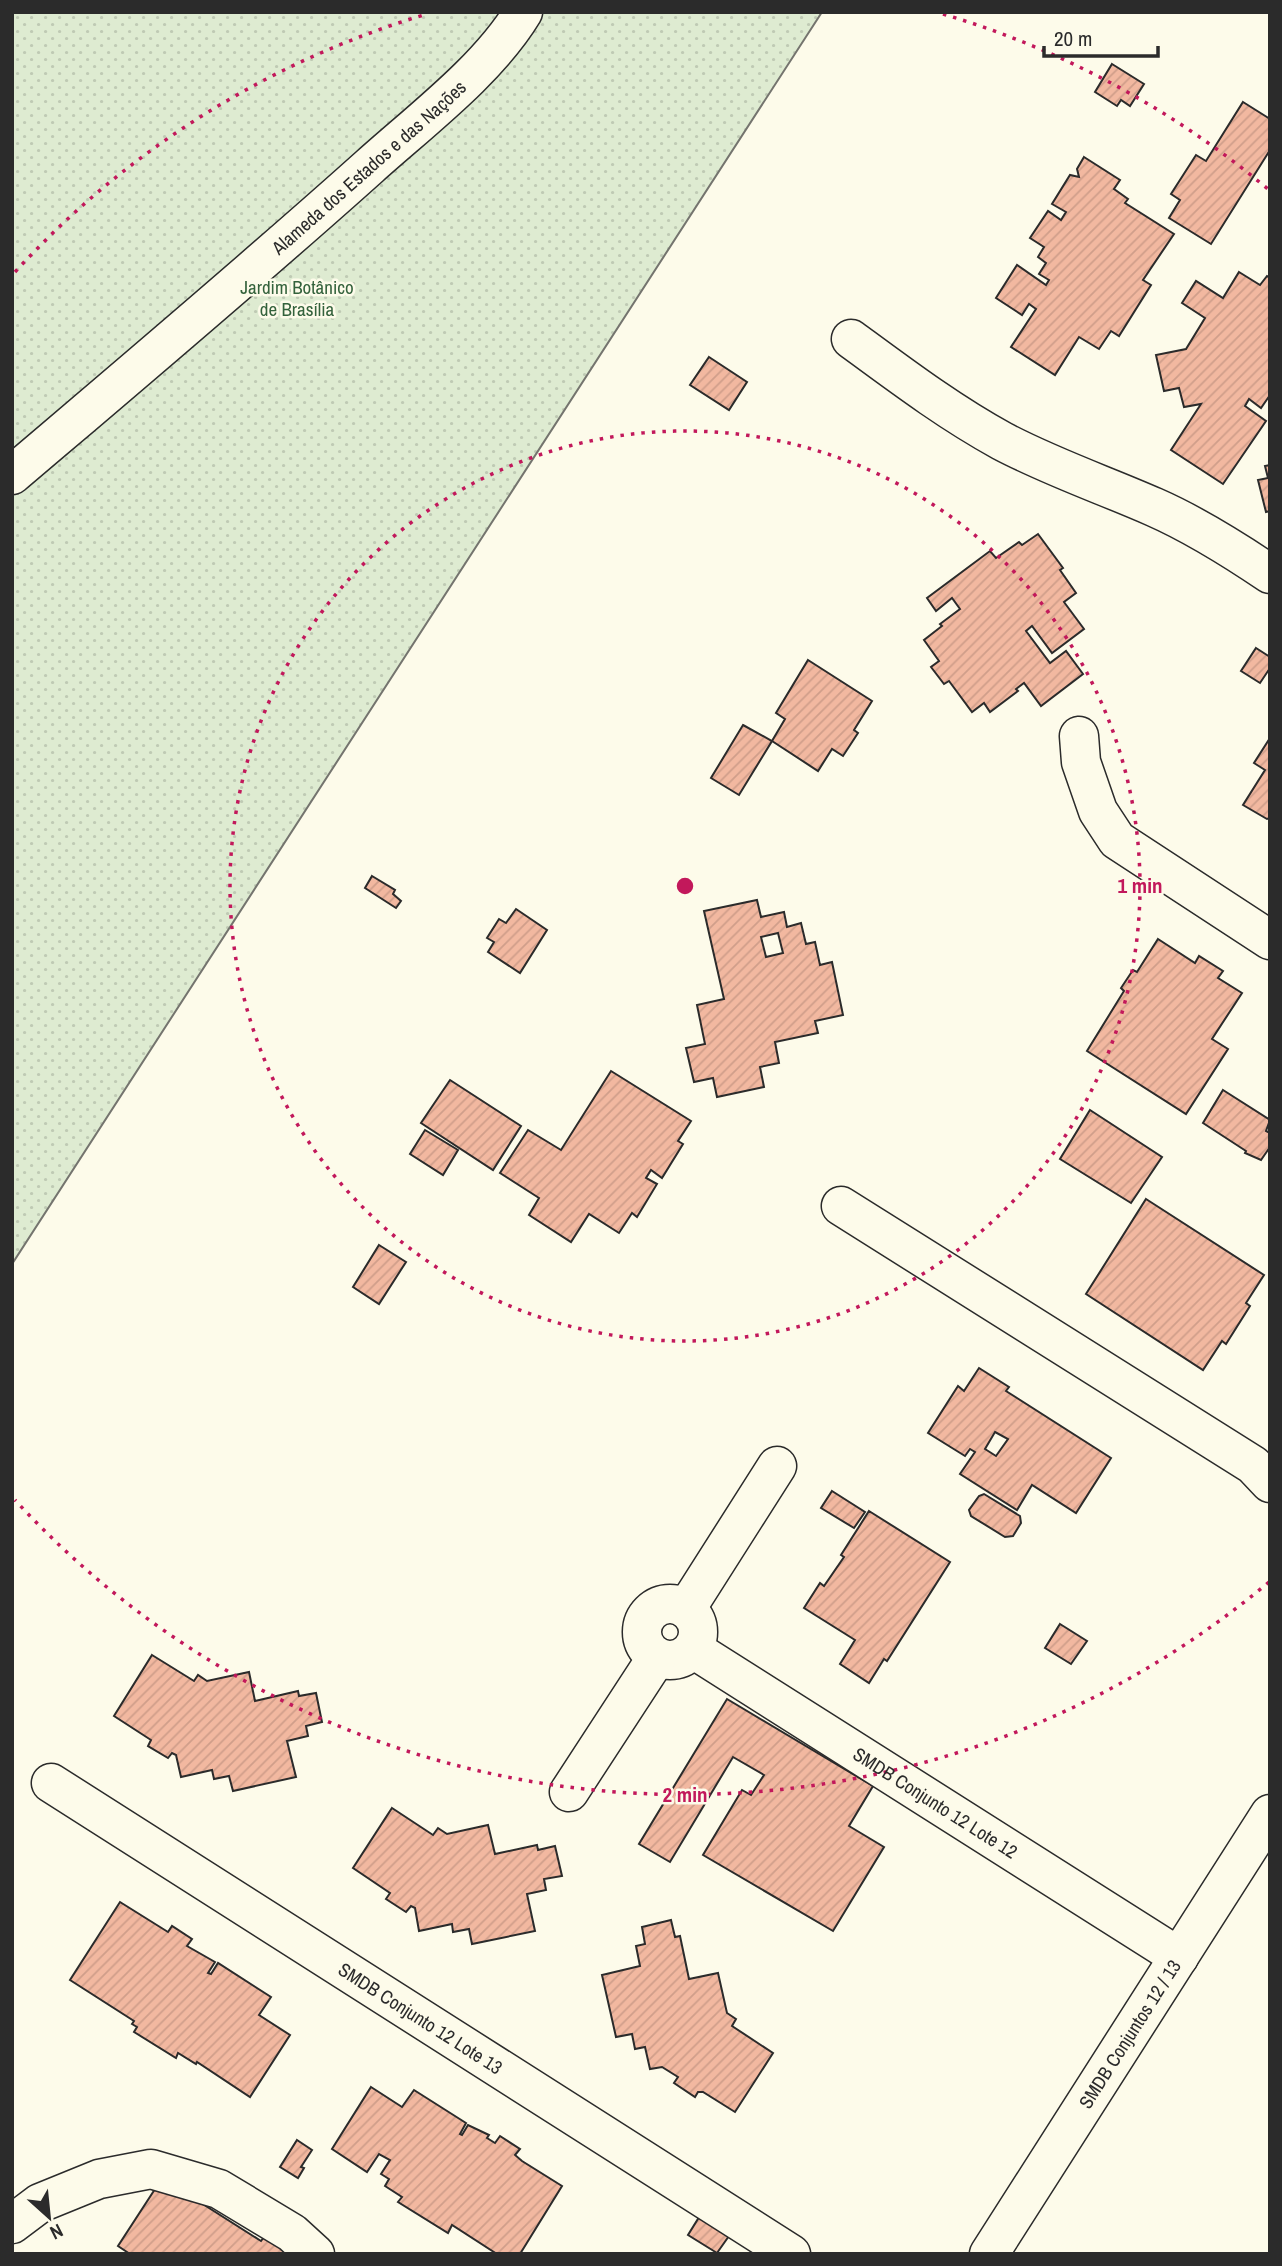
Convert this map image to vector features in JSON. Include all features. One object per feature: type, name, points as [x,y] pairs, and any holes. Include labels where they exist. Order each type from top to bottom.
[{"type":"street","name":"Alameda dos Estados e das Nações","points":[[12,475],[298,231],[412,128],[479,67],[513,28],[523,12]]},
{"type":"street","points":[[851,339],[946,408],[1003,441],[1156,508],[1224,544],[1270,574]]},
{"type":"street","points":[[1079,736],[1081,762],[1098,811],[1117,840],[1270,940]]},
{"type":"street","points":[[841,1206],[1253,1465],[1270,1483]]},
{"type":"street","points":[[686,1609],[776,1466]]},
{"type":"street","points":[[569,1792],[675,1653],[698,1633],[697,1624],[686,1609],[675,1604],[665,1604],[656,1608],[646,1619],[642,1628],[643,1637],[646,1647],[675,1653]]},
{"type":"street","name":"SMDB Conjunto 12 Lote 12","points":[[675,1653],[1179,1957]]},
{"type":"street","name":"SMDB Conjunto 12 Lote 13","points":[[51,1783],[790,2254]]},
{"type":"street","name":"SMDB Conjuntos 12 / 13","points":[[989,2254],[1270,1814]]},
{"type":"street","points":[[12,2224],[40,2203],[87,2183],[150,2169],[219,2189],[292,2233],[315,2254]]},
{"type":"green space","name":"Jardim Botânico de Brasília","points":[[12,12],[822,12],[12,1264]]},
{"type":"building","points":[[1112,64],[1144,84],[1130,106],[1121,100],[1117,106],[1095,92]]},
{"type":"building","points":[[1243,102],[1270,119],[1270,150],[1211,244],[1169,218],[1180,200],[1171,194],[1196,155],[1206,161]]},
{"type":"building","points":[[1084,157],[1120,180],[1114,189],[1128,199],[1125,203],[1174,234],[1143,280],[1151,285],[1119,336],[1111,331],[1099,349],[1079,337],[1055,375],[1011,347],[1036,309],[1029,304],[1022,315],[996,298],[1017,265],[1046,285],[1049,280],[1039,274],[1046,263],[1038,257],[1044,247],[1030,238],[1048,211],[1061,220],[1066,212],[1052,204],[1070,175],[1079,177],[1077,169]]},
{"type":"building","points":[[1239,272],[1260,285],[1267,276],[1270,278],[1270,395],[1261,408],[1249,399],[1245,406],[1266,421],[1223,484],[1171,450],[1201,404],[1184,407],[1179,388],[1164,391],[1156,355],[1186,349],[1205,318],[1182,303],[1196,281],[1223,298]]},
{"type":"building","points":[[709,357],[747,382],[729,410],[690,385]]},
{"type":"building","points":[[1270,465],[1270,511],[1266,512],[1258,480],[1268,478],[1265,466]]},
{"type":"building","points":[[1038,534],[1063,568],[1060,570],[1076,593],[1064,602],[1084,629],[1052,653],[1032,626],[1026,631],[1050,663],[1066,651],[1083,674],[1041,706],[1024,683],[1016,689],[1018,691],[990,712],[984,703],[972,712],[949,681],[944,684],[931,667],[939,661],[924,640],[960,609],[952,598],[936,611],[927,598],[990,551],[996,558],[1019,542],[1022,545]]},
{"type":"building","points":[[1256,648],[1270,657],[1270,668],[1260,683],[1241,671]]},
{"type":"building","points":[[808,660],[872,701],[854,730],[858,733],[843,756],[832,749],[818,771],[772,741],[785,719],[776,713]]},
{"type":"building","points":[[743,725],[772,741],[739,795],[711,778]]},
{"type":"building","points":[[1270,738],[1270,818],[1267,819],[1243,805],[1265,770],[1254,763]]},
{"type":"building","points":[[372,876],[395,890],[393,894],[401,901],[396,908],[365,888]]},
{"type":"building","points":[[757,900],[761,917],[784,912],[787,927],[801,923],[806,944],[815,942],[820,965],[832,962],[843,1015],[815,1021],[818,1033],[775,1042],[779,1063],[760,1067],[764,1087],[717,1097],[713,1078],[694,1082],[686,1048],[705,1044],[697,1005],[724,999],[704,911]],"holes":[[[778,933],[783,953],[766,957],[761,937]]]},
{"type":"building","points":[[516,909],[547,930],[520,973],[488,952],[494,942],[487,938],[499,919],[506,923]]},
{"type":"building","points":[[1158,939],[1195,963],[1199,956],[1223,971],[1218,978],[1242,993],[1212,1039],[1228,1049],[1186,1114],[1087,1051],[1124,991],[1121,988],[1133,970],[1137,972]]},
{"type":"building","points":[[611,1071],[691,1121],[678,1141],[683,1144],[662,1178],[651,1170],[646,1178],[657,1184],[637,1217],[632,1213],[619,1233],[589,1214],[571,1242],[529,1215],[539,1198],[500,1173],[528,1130],[561,1150]]},
{"type":"building","points":[[450,1080],[521,1126],[493,1170],[421,1123]]},
{"type":"building","points":[[1223,1090],[1270,1120],[1266,1131],[1270,1133],[1270,1147],[1261,1160],[1245,1153],[1246,1151],[1203,1123]]},
{"type":"building","points":[[1090,1110],[1162,1157],[1131,1203],[1060,1159]]},
{"type":"building","points":[[425,1130],[458,1150],[443,1175],[410,1154]]},
{"type":"building","points":[[1146,1199],[1264,1275],[1246,1303],[1250,1306],[1226,1344],[1222,1341],[1203,1370],[1086,1294]]},
{"type":"building","points":[[379,1245],[406,1262],[379,1304],[353,1287]]},
{"type":"building","points":[[979,1368],[1009,1387],[1006,1391],[1111,1458],[1076,1513],[1032,1485],[1017,1510],[960,1474],[975,1452],[970,1449],[965,1456],[928,1433],[958,1386],[964,1391]],"holes":[[[995,1432],[1008,1439],[996,1456],[985,1449]]]},
{"type":"building","points":[[832,1491],[865,1512],[854,1528],[821,1508]]},
{"type":"building","points":[[984,1494],[1020,1516],[1021,1523],[1013,1536],[1005,1537],[971,1516],[969,1510],[979,1496]]},
{"type":"building","points":[[869,1511],[950,1562],[887,1661],[884,1659],[869,1683],[840,1664],[855,1640],[804,1608],[820,1583],[824,1586],[844,1557],[841,1555]]},
{"type":"building","points":[[1060,1624],[1087,1641],[1071,1664],[1045,1648]]},
{"type":"building","points":[[152,1655],[194,1681],[198,1675],[207,1681],[249,1672],[255,1701],[298,1691],[299,1696],[316,1693],[322,1722],[306,1726],[308,1736],[287,1741],[296,1777],[233,1791],[229,1776],[214,1779],[212,1770],[181,1777],[176,1755],[172,1753],[168,1758],[148,1746],[151,1740],[114,1716]]},
{"type":"building","points":[[727,1699],[873,1786],[849,1826],[884,1847],[833,1931],[703,1855],[742,1790],[751,1795],[764,1775],[733,1757],[670,1862],[639,1844]]},
{"type":"building","points":[[392,1808],[433,1835],[438,1828],[447,1834],[488,1825],[495,1854],[537,1845],[538,1850],[555,1846],[562,1876],[544,1879],[546,1890],[527,1894],[535,1931],[472,1944],[469,1929],[453,1932],[452,1924],[419,1931],[415,1908],[411,1906],[406,1912],[386,1899],[390,1893],[353,1868]]},
{"type":"building","points":[[120,1902],[168,1932],[172,1926],[192,1939],[187,1946],[215,1962],[208,1973],[211,1974],[218,1963],[271,1997],[259,2015],[290,2035],[250,2097],[197,2062],[196,2064],[178,2053],[176,2058],[134,2032],[137,2027],[132,2024],[134,2021],[70,1980]]},
{"type":"building","points":[[671,1920],[675,1937],[680,1936],[689,1979],[718,1973],[727,2013],[736,2019],[732,2026],[773,2053],[735,2112],[703,2092],[698,2092],[695,2097],[674,2083],[678,2077],[662,2067],[650,2069],[645,2047],[635,2049],[632,2034],[616,2037],[602,1975],[640,1966],[636,1946],[645,1944],[642,1927]]},
{"type":"building","points":[[371,2087],[402,2107],[414,2090],[466,2123],[460,2134],[462,2135],[468,2125],[489,2135],[487,2138],[495,2143],[500,2136],[520,2149],[515,2155],[522,2161],[562,2186],[520,2254],[497,2254],[452,2225],[448,2233],[398,2202],[402,2197],[385,2186],[389,2179],[381,2174],[390,2160],[379,2154],[367,2172],[332,2149]]},
{"type":"building","points":[[297,2140],[312,2150],[301,2167],[304,2168],[298,2178],[280,2167]]},
{"type":"building","points":[[157,2186],[176,2187],[261,2241],[264,2237],[290,2254],[130,2254],[118,2246]]},
{"type":"building","points":[[706,2206],[736,2226],[717,2253],[688,2235]]}]
